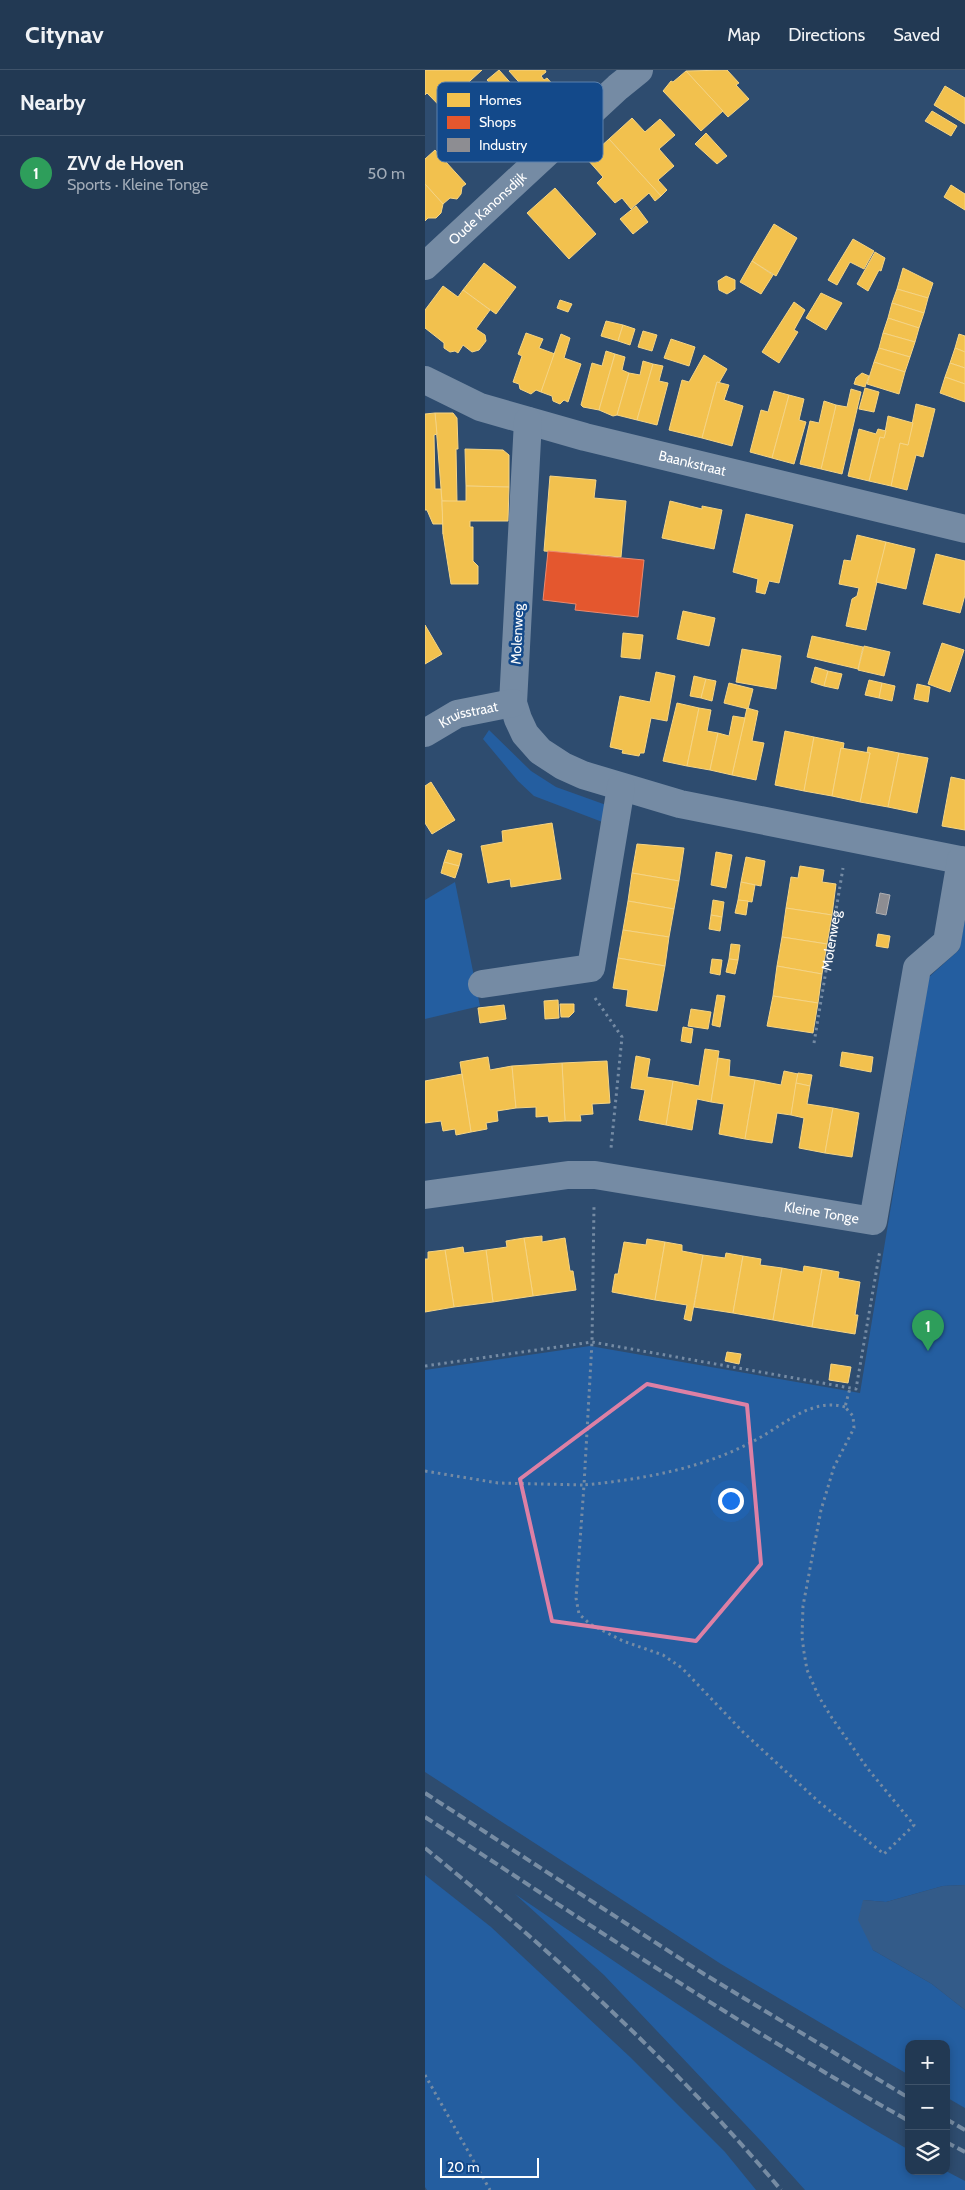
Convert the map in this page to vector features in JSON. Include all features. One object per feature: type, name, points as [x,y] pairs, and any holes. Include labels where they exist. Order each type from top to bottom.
[{"type":"street","name":"Oude Kanonsdijk","points":[[603,101],[639,70]]},
{"type":"street","name":"Oude Kanonsdijk","points":[[425,266],[537,162]]},
{"type":"street","name":"Baankstraat","points":[[425,380],[481,407],[585,437],[965,529]]},
{"type":"street","name":"Molenweg","points":[[528,421],[513,703],[525,734],[540,751],[563,766],[621,787],[681,804],[963,861]]},
{"type":"street","name":"Kruisstraat","points":[[425,733],[457,714],[513,703]]},
{"type":"street","points":[[482,984],[591,968],[621,787]]},
{"type":"street","name":"Kleine Tonge","points":[[425,1195],[568,1175],[602,1176],[873,1221],[917,968],[947,942],[963,861]]},
{"type":"path","name":"Molenweg","points":[[814,1043],[848,838]]},
{"type":"path","points":[[425,1471],[506,1484],[584,1485],[632,1480],[688,1468],[735,1450],[811,1408],[826,1404],[845,1407],[853,1416],[854,1428],[833,1467],[821,1510],[803,1606],[802,1637],[804,1652],[807,1670],[819,1696],[868,1769],[914,1825],[884,1854],[819,1802],[743,1732],[672,1661],[604,1632],[583,1619],[579,1614],[576,1598],[584,1485],[602,1176],[622,1037],[595,1001],[591,968]]},
{"type":"path","points":[[425,1366],[592,1342],[855,1389],[881,1241],[873,1221]]},
{"type":"path","points":[[845,1407],[850,1388]]},
{"type":"path","points":[[425,2075],[491,2190]]},
{"type":"highlighted area","points":[[647,1384],[747,1405],[761,1564],[696,1641],[552,1621],[520,1479]]},
{"type":"shaded area","points":[[489,730],[531,771],[556,787],[609,806],[605,823],[534,796],[518,781],[483,739]]},
{"type":"shaded area","points":[[455,882],[480,1006],[425,1019],[425,900]]},
{"type":"shaded area","points":[[965,919],[965,1885],[943,1886],[886,1902],[863,1900],[873,1950],[932,1984],[965,2010],[965,2108],[950,2099],[950,2040],[905,2040],[905,2073],[721,1964],[425,1772],[425,1370],[590,1346],[860,1393],[929,977],[959,950]]},
{"type":"shaded area","points":[[425,1875],[491,1927],[630,2057],[725,2152],[756,2190],[427,2190],[425,2187]]},
{"type":"shaded area","points":[[965,1885],[965,2010],[932,1984],[873,1950],[858,1920],[863,1900],[886,1902],[943,1886]]},
{"type":"shaded area","points":[[515,1894],[759,2058],[905,2148],[905,2175],[950,2175],[950,2173],[965,2181],[965,2190],[805,2190],[604,1975]]},
{"type":"building: Homes","points":[[425,70],[482,70],[469,82],[437,82],[437,103],[427,93],[425,95]]},
{"type":"building: Homes","points":[[499,70],[510,82],[489,82],[487,80]]},
{"type":"building: Homes","points":[[545,70],[546,72],[541,76],[544,80],[547,78],[551,82],[519,82],[509,71]]},
{"type":"building: Homes","points":[[727,70],[739,83],[736,85],[749,99],[728,117],[686,71]]},
{"type":"building: Homes","points":[[686,71],[723,111],[701,131],[663,91],[671,81],[673,82]]},
{"type":"building: Homes","points":[[945,86],[965,98],[965,124],[934,105]]},
{"type":"building: Homes","points":[[932,111],[957,126],[951,136],[925,121]]},
{"type":"building: Homes","points":[[632,118],[645,132],[660,119],[675,135],[659,149],[674,166],[658,180],[667,190],[661,196],[609,139]]},
{"type":"building: Homes","points":[[706,133],[727,156],[717,164],[695,144]]},
{"type":"building: Homes","points":[[609,139],[661,196],[655,201],[649,193],[631,209],[622,198],[615,203],[597,183],[603,177],[590,162],[603,162],[603,144]]},
{"type":"building: Homes","points":[[435,150],[437,152],[437,162],[446,162],[466,184],[462,187],[461,194],[457,199],[450,198],[443,204],[425,184],[425,159]]},
{"type":"building: Homes","points":[[425,184],[443,204],[441,213],[436,218],[428,218],[425,221]]},
{"type":"building: Homes","points":[[951,185],[965,194],[965,210],[944,197]]},
{"type":"building: Homes","points":[[555,188],[596,234],[569,259],[527,213]]},
{"type":"building: Homes","points":[[636,206],[648,222],[633,234],[620,219]]},
{"type":"building: Homes","points":[[774,224],[797,238],[776,276],[752,261]]},
{"type":"building: Homes","points":[[853,239],[874,251],[864,269],[850,262],[837,285],[828,280]]},
{"type":"building: Homes","points":[[875,252],[885,258],[881,271],[879,270],[868,291],[857,284]]},
{"type":"building: Homes","points":[[752,261],[773,275],[761,294],[740,282]]},
{"type":"building: Homes","points":[[484,263],[516,287],[496,314],[463,290]]},
{"type":"building: Homes","points":[[903,268],[933,283],[928,298],[897,289]]},
{"type":"building: Homes","points":[[726,276],[735,280],[735,289],[727,294],[719,290],[718,281]]},
{"type":"building: Homes","points":[[443,286],[458,297],[463,290],[490,310],[476,329],[485,335],[486,341],[479,350],[472,352],[463,345],[458,353],[455,351],[450,352],[444,348],[444,343],[425,328],[425,310]]},
{"type":"building: Homes","points":[[897,289],[928,298],[924,313],[892,303]]},
{"type":"building: Homes","points":[[821,293],[842,303],[826,330],[806,318]]},
{"type":"building: Homes","points":[[560,300],[572,304],[568,312],[557,308]]},
{"type":"building: Homes","points":[[794,302],[805,310],[794,330],[798,332],[779,363],[762,352]]},
{"type":"building: Homes","points":[[892,303],[924,313],[919,328],[888,318]]},
{"type":"building: Homes","points":[[888,318],[919,328],[915,342],[883,333]]},
{"type":"building: Homes","points":[[606,321],[623,325],[618,341],[601,336]]},
{"type":"building: Homes","points":[[623,325],[635,329],[630,345],[618,341]]},
{"type":"building: Homes","points":[[643,331],[657,335],[652,351],[638,347]]},
{"type":"building: Homes","points":[[526,333],[543,339],[539,348],[555,354],[541,392],[536,390],[531,394],[520,389],[519,384],[513,382],[522,356],[518,354]]},
{"type":"building: Homes","points":[[883,333],[915,342],[910,357],[879,348]]},
{"type":"building: Homes","points":[[561,334],[570,338],[564,358],[581,364],[568,402],[564,400],[560,404],[553,401],[552,396],[541,392]]},
{"type":"building: Homes","points":[[959,334],[965,336],[965,352],[955,348]]},
{"type":"building: Homes","points":[[671,339],[695,347],[689,366],[664,358]]},
{"type":"building: Homes","points":[[879,348],[910,357],[905,372],[874,362]]},
{"type":"building: Homes","points":[[955,348],[965,352],[965,368],[950,363]]},
{"type":"building: Homes","points":[[606,351],[615,354],[599,410],[583,407],[581,405],[592,363],[602,366]]},
{"type":"building: Homes","points":[[615,354],[625,357],[622,370],[629,373],[617,415],[613,416],[599,410]]},
{"type":"building: Homes","points":[[704,355],[727,369],[719,383],[717,382],[702,438],[669,430],[682,380],[689,382]]},
{"type":"building: Homes","points":[[643,361],[653,364],[637,420],[617,415],[629,373],[640,375]]},
{"type":"building: Homes","points":[[874,362],[905,372],[899,394],[867,384]]},
{"type":"building: Homes","points":[[950,363],[965,368],[965,384],[945,377]]},
{"type":"building: Homes","points":[[653,364],[663,366],[659,381],[668,383],[657,425],[637,420]]},
{"type":"building: Homes","points":[[862,373],[869,376],[865,387],[854,384],[856,378]]},
{"type":"building: Homes","points":[[945,377],[965,384],[965,402],[940,393]]},
{"type":"building: Homes","points":[[717,382],[729,385],[724,400],[743,406],[732,446],[702,438]]},
{"type":"building: Homes","points":[[865,388],[879,392],[874,412],[859,409]]},
{"type":"building: Homes","points":[[851,389],[861,392],[842,474],[821,469],[836,405],[847,407]]},
{"type":"building: Homes","points":[[774,391],[789,395],[772,458],[750,452],[761,410],[768,412]]},
{"type":"building: Homes","points":[[789,395],[804,399],[799,420],[806,422],[794,464],[772,458]]},
{"type":"building: Homes","points":[[824,401],[836,405],[821,469],[800,464],[810,421],[819,423]]},
{"type":"building: Homes","points":[[916,404],[935,409],[923,457],[916,455],[907,490],[891,486],[900,443],[908,445]]},
{"type":"building: Homes","points":[[435,413],[453,413],[457,418],[457,502],[442,501]]},
{"type":"building: Homes","points":[[435,413],[437,434],[434,435],[435,489],[441,489],[444,534],[443,524],[433,524],[427,510],[425,510],[425,414]]},
{"type":"building: Homes","points":[[888,416],[913,423],[908,445],[900,443],[891,486],[869,481],[880,437],[884,438]]},
{"type":"building: Homes","points":[[859,429],[876,434],[878,429],[886,431],[884,438],[880,437],[869,481],[848,476]]},
{"type":"building: Homes","points":[[465,449],[503,450],[509,455],[509,487],[466,486]]},
{"type":"building: Homes","points":[[550,476],[596,480],[594,498],[626,501],[621,557],[544,551]]},
{"type":"building: Homes","points":[[466,486],[509,487],[508,521],[470,521],[470,527],[473,527],[473,561],[478,566],[478,584],[451,584],[443,534],[442,501],[466,501]]},
{"type":"building: Homes","points":[[670,501],[702,509],[702,506],[722,510],[714,549],[662,538]]},
{"type":"building: Homes","points":[[746,514],[793,525],[779,583],[769,581],[765,594],[756,592],[758,579],[733,572]]},
{"type":"building: Homes","points":[[857,535],[886,542],[866,630],[846,626],[852,599],[857,596],[859,588],[839,584],[844,560],[851,561]]},
{"type":"building: Homes","points":[[886,542],[915,549],[906,589],[876,582]]},
{"type":"building: Homes","points":[[936,554],[965,561],[965,595],[960,613],[923,604]]},
{"type":"building: Homes","points":[[683,611],[715,618],[709,646],[677,639]]},
{"type":"building: Homes","points":[[425,625],[442,654],[425,664]]},
{"type":"building: Homes","points":[[623,633],[643,635],[640,659],[621,657]]},
{"type":"building: Homes","points":[[812,636],[863,647],[858,669],[807,657]]},
{"type":"building: Homes","points":[[942,643],[964,650],[950,692],[928,684]]},
{"type":"building: Homes","points":[[864,646],[890,652],[884,676],[858,670]]},
{"type":"building: Homes","points":[[742,649],[781,656],[776,689],[736,682]]},
{"type":"building: Homes","points":[[815,667],[828,671],[824,686],[811,682]]},
{"type":"building: Homes","points":[[828,671],[842,674],[838,689],[824,686]]},
{"type":"building: Homes","points":[[656,672],[675,676],[667,721],[651,718],[644,753],[640,753],[639,756],[622,753],[623,750],[610,747],[620,696],[650,702]]},
{"type":"building: Homes","points":[[694,676],[706,679],[701,698],[690,696]]},
{"type":"building: Homes","points":[[706,679],[716,681],[712,701],[701,698]]},
{"type":"building: Homes","points":[[869,680],[882,683],[879,698],[865,695]]},
{"type":"building: Homes","points":[[729,683],[753,689],[748,709],[724,703]]},
{"type":"building: Homes","points":[[882,683],[895,686],[892,701],[879,698]]},
{"type":"building: Homes","points":[[917,684],[930,687],[928,702],[914,699]]},
{"type":"building: Homes","points":[[677,703],[699,708],[687,766],[663,761]]},
{"type":"building: Homes","points":[[699,708],[711,710],[707,731],[718,733],[710,770],[687,766]]},
{"type":"building: Homes","points":[[747,708],[758,711],[752,741],[764,743],[756,780],[732,775]]},
{"type":"building: Homes","points":[[733,716],[745,718],[732,775],[710,770],[718,733],[729,736]]},
{"type":"building: Homes","points":[[785,731],[814,737],[804,791],[775,785]]},
{"type":"building: Homes","points":[[814,737],[844,743],[843,749],[841,748],[832,796],[804,791]]},
{"type":"building: Homes","points":[[868,747],[899,753],[888,807],[860,802],[870,753],[867,753]]},
{"type":"building: Homes","points":[[841,748],[870,753],[860,802],[832,796]]},
{"type":"building: Homes","points":[[899,753],[928,758],[917,813],[888,807]]},
{"type":"building: Homes","points":[[951,777],[965,780],[965,830],[942,826]]},
{"type":"building: Homes","points":[[431,782],[455,820],[432,834],[425,823],[425,786]]},
{"type":"building: Homes","points":[[552,823],[561,879],[511,887],[510,879],[488,883],[481,846],[503,842],[502,831]]},
{"type":"building: Homes","points":[[637,844],[684,848],[679,881],[632,873]]},
{"type":"building: Homes","points":[[448,850],[462,854],[459,866],[444,862]]},
{"type":"building: Homes","points":[[716,852],[732,855],[726,888],[711,885]]},
{"type":"building: Homes","points":[[746,857],[765,861],[761,886],[741,882]]},
{"type":"building: Homes","points":[[444,862],[459,866],[455,878],[441,873]]},
{"type":"building: Homes","points":[[800,866],[824,870],[822,882],[836,884],[832,915],[786,908],[791,877],[798,878]]},
{"type":"building: Homes","points":[[632,873],[679,881],[674,909],[628,901]]},
{"type":"building: Homes","points":[[741,882],[755,885],[752,902],[738,900]]},
{"type":"building: Homes","points":[[713,900],[724,902],[722,917],[711,915]]},
{"type":"building: Homes","points":[[738,900],[748,901],[746,915],[735,913]]},
{"type":"building: Homes","points":[[628,901],[674,909],[669,937],[623,930]]},
{"type":"building: Homes","points":[[786,908],[832,915],[827,944],[782,937]]},
{"type":"building: Homes","points":[[711,915],[722,917],[720,931],[709,929]]},
{"type":"building: Homes","points":[[623,930],[669,937],[665,966],[618,958]]},
{"type":"building: Homes","points":[[878,934],[890,936],[888,948],[876,946]]},
{"type":"building: Homes","points":[[782,937],[827,944],[822,974],[777,966]]},
{"type":"building: Homes","points":[[731,944],[740,945],[738,960],[729,959]]},
{"type":"building: Homes","points":[[618,958],[665,966],[657,1011],[626,1006],[628,990],[613,988]]},
{"type":"building: Homes","points":[[712,959],[722,960],[720,975],[710,973]]},
{"type":"building: Homes","points":[[729,959],[738,960],[735,974],[726,972]]},
{"type":"building: Homes","points":[[777,966],[822,974],[818,1003],[773,996]]},
{"type":"building: Homes","points":[[717,995],[725,996],[720,1027],[712,1025]]},
{"type":"building: Homes","points":[[773,996],[818,1003],[813,1033],[767,1026]]},
{"type":"building: Homes","points":[[558,1000],[559,1018],[545,1019],[544,1001]]},
{"type":"building: Homes","points":[[560,1004],[574,1004],[574,1012],[569,1017],[561,1017]]},
{"type":"building: Homes","points":[[504,1005],[506,1019],[480,1023],[478,1008]]},
{"type":"building: Homes","points":[[691,1009],[711,1012],[708,1029],[688,1026]]},
{"type":"building: Homes","points":[[683,1027],[693,1029],[691,1043],[681,1041]]},
{"type":"building: Homes","points":[[705,1049],[719,1051],[711,1102],[697,1099],[692,1130],[666,1125],[673,1081],[699,1086]]},
{"type":"building: Homes","points":[[842,1052],[873,1057],[871,1072],[840,1066]]},
{"type":"building: Homes","points":[[636,1056],[650,1059],[647,1077],[673,1081],[666,1125],[639,1120],[645,1090],[631,1088]]},
{"type":"building: Homes","points":[[488,1057],[490,1070],[512,1066],[516,1108],[497,1111],[498,1121],[486,1123],[487,1129],[471,1132],[460,1062]]},
{"type":"building: Homes","points":[[718,1058],[730,1060],[729,1076],[755,1080],[745,1139],[719,1134],[724,1104],[711,1102]]},
{"type":"building: Homes","points":[[607,1061],[610,1103],[592,1104],[593,1114],[580,1115],[581,1121],[565,1121],[562,1063]]},
{"type":"building: Homes","points":[[562,1063],[565,1121],[549,1122],[548,1116],[536,1117],[536,1107],[516,1108],[512,1066]]},
{"type":"building: Homes","points":[[784,1071],[798,1074],[791,1115],[777,1113],[772,1143],[745,1139],[755,1080],[781,1085]]},
{"type":"building: Homes","points":[[798,1073],[812,1075],[810,1086],[796,1083]]},
{"type":"building: Homes","points":[[462,1074],[471,1132],[456,1135],[455,1129],[443,1131],[441,1121],[425,1123],[425,1081]]},
{"type":"building: Homes","points":[[796,1083],[810,1086],[807,1104],[833,1108],[825,1153],[799,1148],[804,1118],[791,1115]]},
{"type":"building: Homes","points":[[833,1108],[859,1113],[852,1157],[825,1153]]},
{"type":"building: Homes","points":[[542,1236],[542,1242],[565,1238],[570,1271],[573,1271],[576,1290],[533,1296],[524,1238]]},
{"type":"building: Homes","points":[[524,1238],[533,1296],[493,1302],[486,1250],[507,1247],[506,1241]]},
{"type":"building: Homes","points":[[647,1239],[665,1242],[655,1300],[612,1292],[615,1274],[618,1274],[624,1242],[646,1245]]},
{"type":"building: Homes","points":[[665,1242],[682,1245],[682,1251],[703,1255],[691,1321],[684,1319],[687,1305],[655,1300]]},
{"type":"building: Homes","points":[[463,1247],[464,1253],[486,1250],[493,1302],[454,1307],[445,1250]]},
{"type":"building: Homes","points":[[445,1250],[454,1307],[425,1312],[425,1259],[428,1259],[428,1252]]},
{"type":"building: Homes","points":[[726,1253],[743,1256],[733,1313],[694,1307],[703,1255],[725,1258]]},
{"type":"building: Homes","points":[[743,1256],[761,1259],[760,1265],[782,1268],[773,1320],[733,1313]]},
{"type":"building: Homes","points":[[804,1266],[822,1269],[812,1327],[773,1320],[782,1268],[803,1272]]},
{"type":"building: Homes","points":[[822,1269],[839,1272],[838,1278],[860,1282],[855,1315],[858,1315],[855,1334],[812,1327]]},
{"type":"building: Homes","points":[[727,1352],[741,1354],[739,1364],[725,1361]]},
{"type":"building: Homes","points":[[831,1364],[851,1367],[848,1383],[829,1380]]},
{"type":"building: Shops","points":[[548,551],[644,560],[638,617],[575,610],[576,604],[543,600]]},
{"type":"building: Industry","points":[[880,893],[890,895],[886,915],[876,913]]},
{"type":"railway","points":[[425,1793],[704,1974],[905,2096]]},
{"type":"railway","points":[[425,1817],[725,2011],[847,2086],[905,2119]]},
{"type":"railway","points":[[425,1848],[473,1887],[566,1969],[656,2054],[741,2143],[781,2190]]},
{"type":"railway","points":[[950,2121],[965,2130]]},
{"type":"railway","points":[[950,2144],[965,2152]]},
{"type":"place","name":"ZVV de Hoven","points":[[928,1351]]}]
